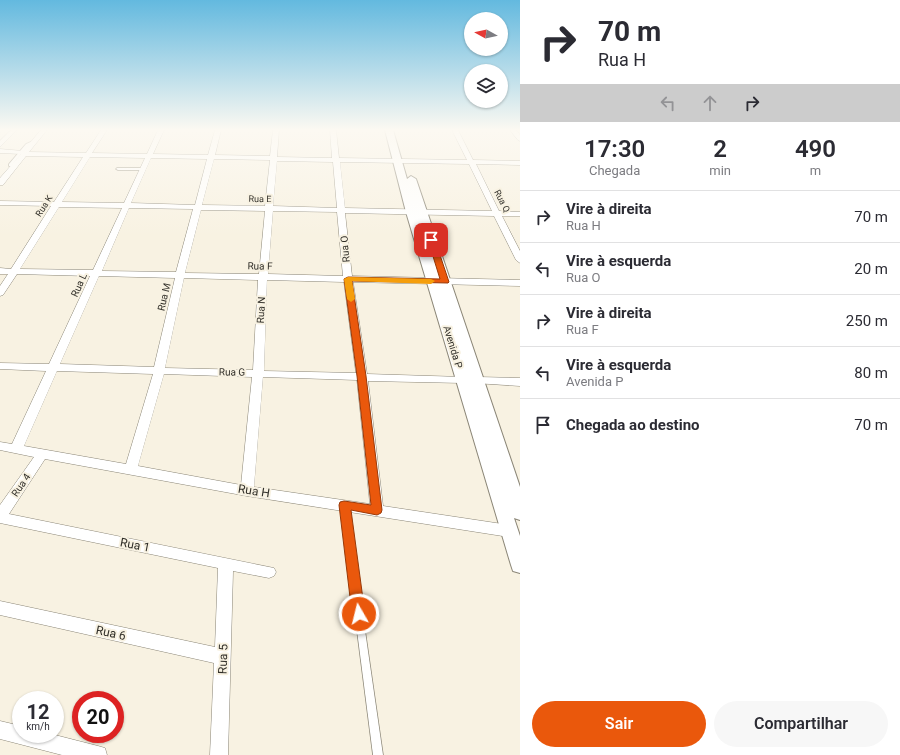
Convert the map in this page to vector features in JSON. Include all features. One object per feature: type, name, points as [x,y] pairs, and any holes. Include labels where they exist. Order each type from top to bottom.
[{"type":"street","points":[[0,183],[14,165]]},
{"type":"street","name":"Rua K","points":[[0,293],[82,165]]},
{"type":"street","name":"Rua L","points":[[16,449],[145,165]]},
{"type":"street","name":"Rua M","points":[[130,470],[159,371],[180,275],[210,165]]},
{"type":"street","name":"Rua N","points":[[247,491],[258,373],[263,277],[273,165]]},
{"type":"street","name":"Rua O","points":[[337,165],[348,279],[362,376],[377,510]]},
{"type":"street","name":"Avenida P","points":[[402,165],[439,282],[463,380],[520,564]]},
{"type":"street","name":"Rua Q","points":[[473,165],[520,260]]},
{"type":"street","name":"Rua E","points":[[0,203],[520,214]]},
{"type":"street","name":"Rua F","points":[[0,270],[520,283]]},
{"type":"street","name":"Avenida P","points":[[439,282],[478,381],[520,513]]},
{"type":"street","name":"Rua G","points":[[0,366],[463,380]]},
{"type":"street","points":[[478,381],[520,382]]},
{"type":"street","name":"Rua H","points":[[0,446],[247,491],[509,531]]},
{"type":"street","name":"Rua 4","points":[[0,517],[42,454]]},
{"type":"street","name":"Rua 1","points":[[0,517],[269,572]]},
{"type":"street","name":"Rua 5","points":[[219,755],[226,564]]},
{"type":"street","name":"Rua 6","points":[[0,608],[223,657]]},
{"type":"street","points":[[0,730],[98,755]]},
{"type":"lane","points":[[118,169],[143,170]]},
{"type":"lane","points":[[344,505],[378,755]]},
{"type":"slow traffic","points":[[351,299],[348,279],[431,281]]},
{"type":"route","points":[[359,614],[344,505],[377,510],[362,376],[348,279],[445,282],[431,240]]}]
